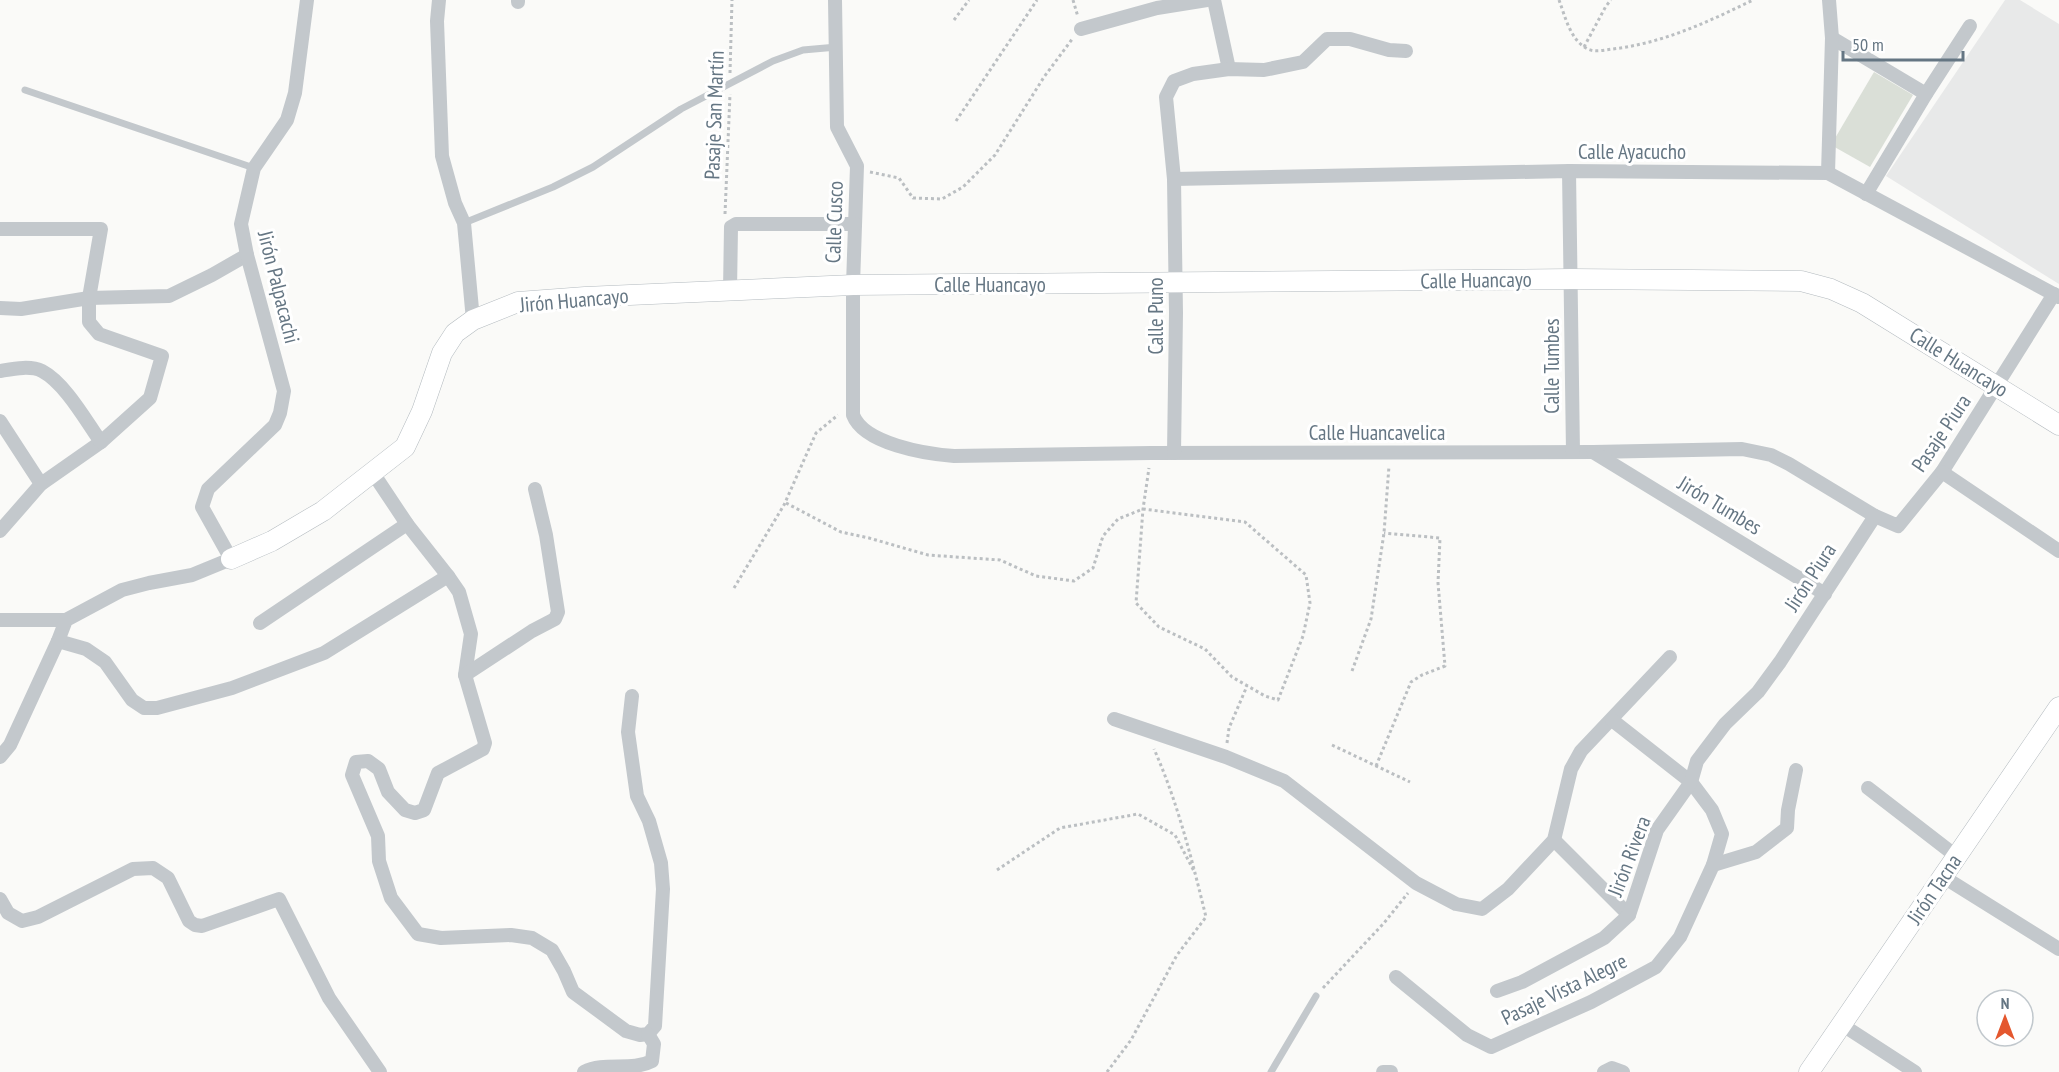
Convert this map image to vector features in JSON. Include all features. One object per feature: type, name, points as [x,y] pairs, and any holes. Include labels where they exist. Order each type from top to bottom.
[{"type":"street","name":"Jirón Palpacachi","points":[[231,559],[202,507],[208,489],[275,425],[280,413],[284,391],[247,255],[241,224],[254,168],[287,120],[295,93],[307,0]]},
{"type":"street","points":[[439,0],[437,21],[442,156],[455,203],[464,223],[473,320]]},
{"type":"street","name":"Calle Cusco","points":[[835,0],[837,127],[857,166],[853,285],[853,408]]},
{"type":"street","points":[[1081,29],[1157,8],[1207,0]]},
{"type":"street","points":[[1214,0],[1229,69],[1264,70],[1303,62],[1327,39],[1350,39],[1389,50],[1406,51]]},
{"type":"street","points":[[1828,173],[1832,38],[1829,0]]},
{"type":"street","points":[[1866,194],[1970,26]]},
{"type":"street","points":[[1832,38],[1926,94]]},
{"type":"street","name":"Calle Puno","points":[[1174,453],[1176,284],[1174,179],[1166,97],[1174,81],[1192,74],[1229,69]]},
{"type":"street","name":"Calle Ayacucho","points":[[1174,179],[1569,171],[1828,173],[2056,296]]},
{"type":"street","name":"Calle Tumbes","points":[[1569,171],[1573,452]]},
{"type":"street","points":[[730,291],[731,227],[736,224],[855,224]]},
{"type":"street","points":[[0,229],[101,229],[89,298],[89,322],[99,334],[162,356],[150,398],[101,442],[41,484],[0,531]]},
{"type":"street","points":[[0,308],[21,309],[89,298],[169,296],[247,255]]},
{"type":"street","name":"Calle Huancayo","points":[[853,285],[1572,279],[1801,281],[1821,285],[1882,314],[2059,425]]},
{"type":"street","name":"Jirón Huancayo","points":[[231,559],[272,541],[323,510],[405,447],[422,411],[442,353],[455,333],[473,320],[518,302],[853,285]]},
{"type":"street","name":"Pasaje Piura","points":[[1894,526],[1901,525],[1942,472],[2056,296]]},
{"type":"street","points":[[0,370],[20,368],[41,370],[60,385],[101,442]]},
{"type":"street","name":"Calle Huancavelica","points":[[853,408],[858,425],[864,430],[889,443],[941,455],[1593,452],[1733,449],[1761,453],[1789,464],[1894,526]]},
{"type":"street","points":[[0,421],[41,484]]},
{"type":"street","name":"Jirón Tumbes","points":[[1593,452],[1825,594]]},
{"type":"street","points":[[1942,472],[2059,551]]},
{"type":"street","points":[[373,473],[406,524],[459,592],[471,634],[465,675],[485,742],[483,749],[438,772],[424,810],[415,813],[405,810],[388,792],[379,769],[368,761],[356,762],[352,776],[378,836],[379,861],[391,898],[418,934],[441,938],[510,935],[532,938],[552,950],[573,992],[627,1031],[640,1035],[648,1034],[655,1026],[663,889],[661,863],[650,821],[637,796],[628,732],[632,696]]},
{"type":"street","points":[[465,675],[555,619],[558,612],[546,535],[535,489]]},
{"type":"street","name":"Jirón Piura","points":[[1780,662],[1875,516]]},
{"type":"street","points":[[260,623],[406,524]]},
{"type":"street","points":[[0,620],[66,620],[122,590],[192,576],[231,559]]},
{"type":"street","points":[[58,641],[86,649],[105,662],[132,700],[144,708],[157,708],[232,688],[324,653],[448,576]]},
{"type":"street","points":[[0,757],[9,745],[66,620]]},
{"type":"street","points":[[1114,720],[1226,757],[1284,781],[1416,883],[1456,904],[1482,909],[1508,890],[1554,840],[1571,769],[1581,751],[1670,657]]},
{"type":"street","name":"Jirón Rivera","points":[[1497,991],[1522,982],[1604,938],[1629,915],[1658,830],[1691,782],[1697,761],[1725,724],[1758,692],[1780,662]]},
{"type":"street","name":"Jirón Tacna","points":[[1809,1072],[1942,876],[2056,719]]},
{"type":"street","points":[[1612,720],[1691,782],[1712,810],[1722,834],[1713,865]]},
{"type":"street","points":[[1713,865],[1756,852],[1787,828],[1796,770]]},
{"type":"street","points":[[1868,788],[1956,856]]},
{"type":"street","points":[[1554,840],[1629,915]]},
{"type":"street","name":"Pasaje Vista Alegre","points":[[1396,977],[1467,1035],[1491,1047],[1591,1002],[1656,967],[1680,937],[1713,865]]},
{"type":"street","points":[[0,899],[8,913],[22,921],[38,916],[133,869],[153,868],[168,878],[189,921],[195,925],[202,926],[279,899],[329,998],[380,1072]]},
{"type":"street","points":[[1942,876],[2059,949]]},
{"type":"street","points":[[1841,1024],[1915,1072]]},
{"type":"street","points":[[584,1072],[597,1067],[644,1065],[652,1060],[654,1044],[648,1034]]},
{"type":"lane","points":[[464,223],[553,187],[593,167],[681,109],[773,61],[802,50],[837,47]]},
{"type":"lane","points":[[25,90],[254,168]]},
{"type":"lane","points":[[1271,1072],[1316,996]]},
{"type":"path","name":"Pasaje San Martín","points":[[731,227],[725,224],[732,0]]},
{"type":"path","points":[[954,20],[969,0]]},
{"type":"path","points":[[956,121],[1037,0]]},
{"type":"path","points":[[1559,0],[1570,31],[1584,47],[1593,51],[1633,47],[1667,38],[1753,0]]},
{"type":"path","points":[[1584,47],[1605,6],[1611,0]]},
{"type":"path","points":[[857,173],[873,172],[899,178],[913,198],[942,199],[963,187],[995,155],[1044,77],[1081,29]]},
{"type":"path","points":[[734,588],[786,502],[816,433],[853,408]]},
{"type":"path","points":[[786,502],[842,532],[928,555],[1000,560],[1036,576],[1074,581],[1093,568],[1103,536],[1118,519],[1143,509],[1245,522],[1306,575],[1310,603],[1303,636],[1278,700],[1265,696],[1232,677],[1204,650],[1159,627],[1136,603],[1143,509],[1151,453]]},
{"type":"path","points":[[1352,671],[1371,619],[1384,532],[1390,453]]},
{"type":"path","points":[[1376,766],[1411,682],[1445,666],[1438,583],[1440,538],[1384,532]]},
{"type":"path","points":[[1226,757],[1229,728],[1247,686]]},
{"type":"path","points":[[1107,1072],[1131,1040],[1177,955],[1206,917],[1196,874],[1168,781],[1144,729]]},
{"type":"path","points":[[1332,746],[1410,782]]},
{"type":"path","points":[[997,870],[1060,828],[1138,814],[1175,835],[1188,863],[1196,874]]},
{"type":"path","points":[[1316,996],[1384,923],[1416,883]]},
{"type":"shaded area","points":[[2005,0],[2020,0],[2059,24],[2059,284],[1886,176]]},
{"type":"shaded area","points":[[1874,72],[1913,95],[1870,167],[1831,145]]}]
